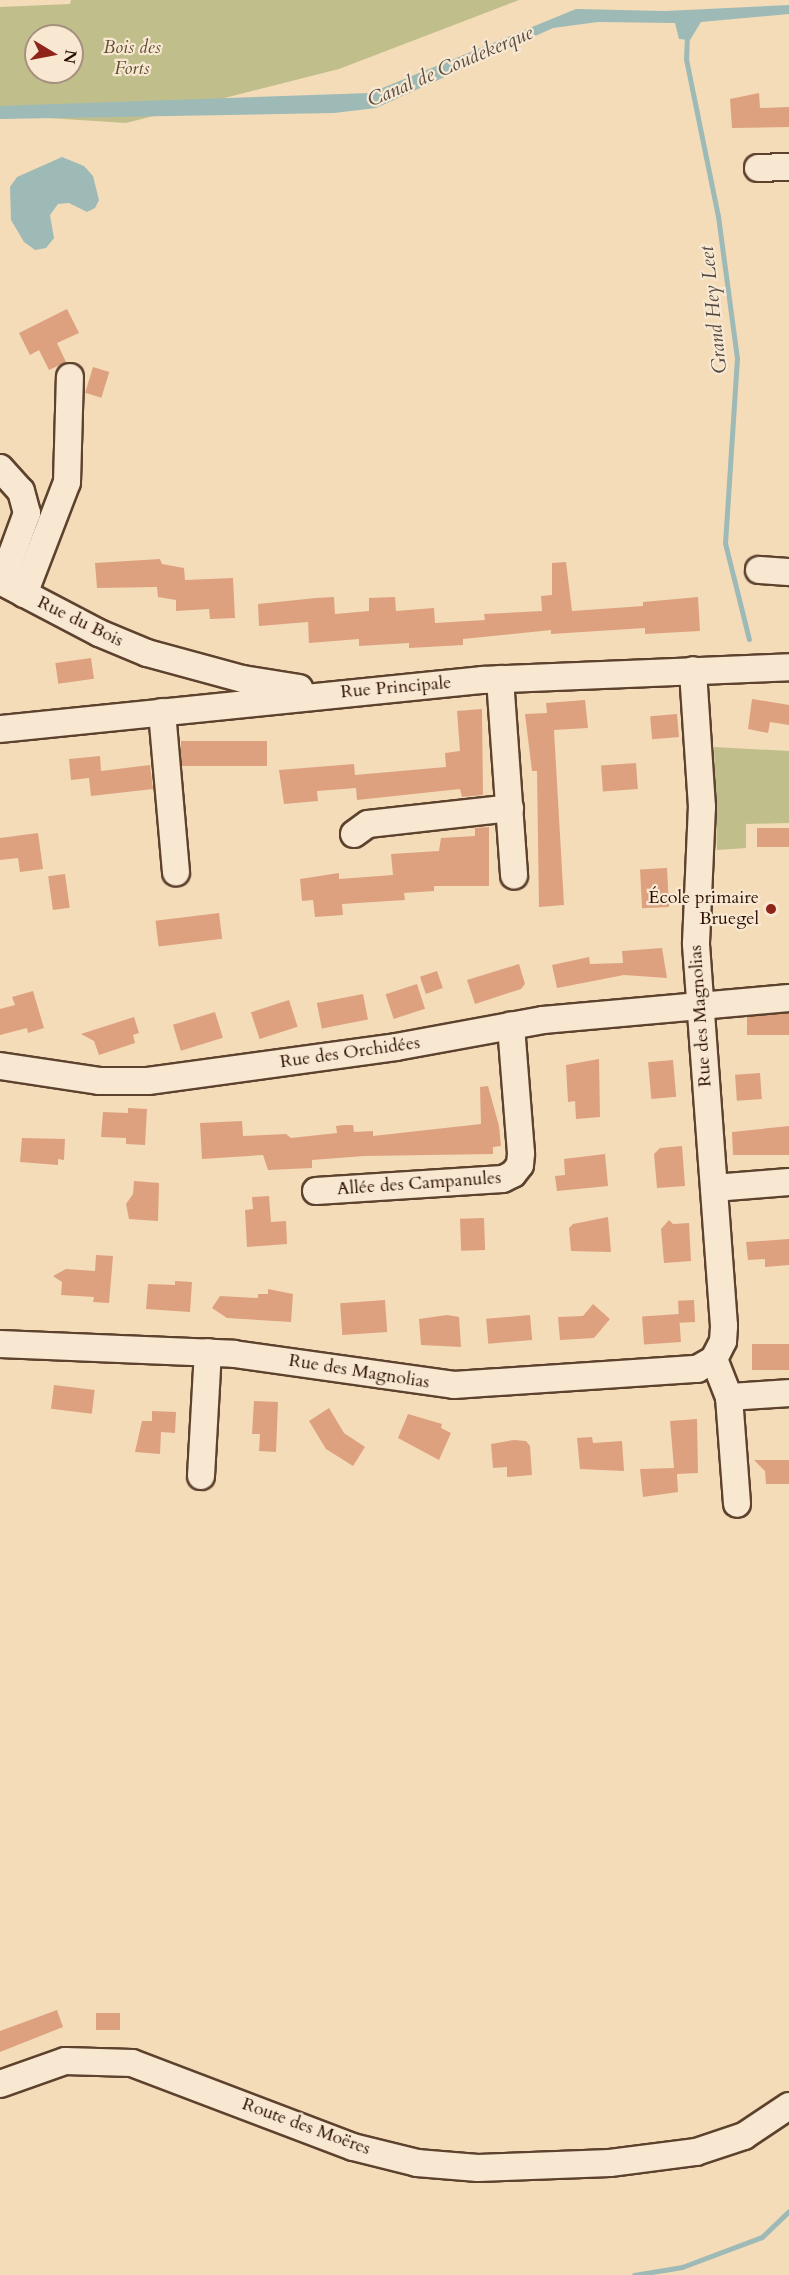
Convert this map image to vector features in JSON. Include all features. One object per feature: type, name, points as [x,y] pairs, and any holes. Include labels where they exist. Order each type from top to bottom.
[{"type":"street","points":[[758,168],[789,166]]},
{"type":"street","points":[[24,594],[67,482],[70,377]]},
{"type":"street","points":[[0,468],[21,491],[27,513],[1,581]]},
{"type":"street","points":[[759,570],[789,572]]},
{"type":"street","name":"Rue du Bois","points":[[1,581],[99,633],[162,658],[279,686],[347,693]]},
{"type":"street","name":"Rue du Bois","points":[[162,658],[194,677],[212,707]]},
{"type":"street","name":"Rue Principale","points":[[2,729],[500,679],[789,667]]},
{"type":"street","points":[[207,670],[220,684],[212,707]]},
{"type":"street","name":"Rue des Magnolias","points":[[0,1344],[208,1352],[454,1385],[697,1370],[714,1359],[721,1349],[724,1326],[696,929],[702,807],[693,670]]},
{"type":"street","points":[[500,679],[514,876]]},
{"type":"street","points":[[162,712],[176,872]]},
{"type":"street","points":[[354,834],[368,824],[510,808]]},
{"type":"street","name":"Rue des Orchidées","points":[[0,1066],[99,1081],[148,1082],[396,1047],[511,1025],[789,999]]},
{"type":"street","name":"Allée des Campanules","points":[[316,1191],[503,1179],[513,1174],[521,1153],[511,1025]]},
{"type":"street","points":[[714,1188],[789,1182]]},
{"type":"street","points":[[201,1476],[208,1352]]},
{"type":"street","points":[[714,1359],[729,1397],[737,1504]]},
{"type":"street","points":[[729,1397],[789,1393]]},
{"type":"street","name":"Route des Moëres","points":[[0,2084],[65,2061],[132,2063],[353,2146],[417,2163],[478,2168],[610,2163],[696,2152],[744,2136],[789,2106]]},
{"type":"green space","name":"Bois des Forts","points":[[71,0],[519,0],[339,69],[126,123],[0,115],[0,7],[70,4]]},
{"type":"green space","points":[[714,747],[789,751],[789,823],[746,824],[746,848],[717,850]]},
{"type":"water","name":"Canal de Coudekerque","points":[[789,5],[789,14],[701,22],[690,40],[679,39],[675,23],[598,22],[553,28],[376,108],[334,113],[0,119],[0,106],[370,93],[576,9],[665,11]]},
{"type":"water","points":[[62,157],[84,166],[93,176],[99,200],[95,208],[87,212],[69,203],[58,204],[50,215],[54,238],[46,248],[35,250],[24,242],[11,220],[10,187],[17,177]]},
{"type":"building","points":[[759,93],[760,108],[789,107],[789,127],[732,128],[730,99]]},
{"type":"building","points":[[67,309],[79,333],[57,343],[66,362],[49,370],[39,350],[30,355],[19,333]]},
{"type":"building","points":[[93,367],[109,372],[101,398],[85,393]]},
{"type":"building","points":[[160,559],[162,564],[184,568],[185,580],[233,578],[235,618],[210,619],[209,609],[176,611],[176,600],[158,597],[157,587],[97,588],[95,563]]},
{"type":"building","points":[[566,562],[572,611],[643,606],[643,602],[698,597],[700,631],[645,634],[645,628],[551,634],[551,630],[463,639],[463,645],[409,648],[409,643],[359,646],[359,639],[309,643],[308,622],[259,626],[258,604],[334,597],[335,614],[369,611],[369,598],[395,597],[396,611],[434,608],[435,623],[485,620],[484,614],[542,611],[541,596],[552,595],[552,563]]},
{"type":"building","points":[[91,658],[94,679],[58,684],[55,663]]},
{"type":"building","points":[[752,699],[789,705],[789,725],[770,722],[768,733],[748,729]]},
{"type":"building","points":[[585,700],[588,728],[554,730],[564,905],[539,907],[537,771],[532,771],[525,714],[547,713],[546,703]]},
{"type":"building","points":[[482,709],[483,795],[462,797],[460,789],[357,800],[356,788],[317,791],[318,801],[284,804],[279,770],[354,764],[355,775],[446,767],[445,753],[460,751],[457,711]]},
{"type":"building","points":[[677,714],[679,737],[652,739],[650,716]]},
{"type":"building","points":[[181,741],[267,741],[267,766],[181,766]]},
{"type":"building","points":[[100,756],[101,771],[150,765],[153,789],[91,796],[89,778],[71,780],[69,759]]},
{"type":"building","points":[[636,763],[638,789],[603,791],[601,765]]},
{"type":"building","points":[[489,827],[489,886],[434,886],[434,891],[404,893],[405,900],[342,904],[343,915],[315,917],[313,900],[302,901],[300,879],[339,873],[339,879],[393,875],[391,854],[439,851],[441,838],[475,836],[475,828]]},
{"type":"building","points":[[757,828],[789,828],[789,847],[757,847]]},
{"type":"building","points":[[38,833],[43,869],[20,872],[18,858],[0,860],[0,838]]},
{"type":"building","points":[[667,868],[669,907],[642,908],[640,869]]},
{"type":"building","points":[[65,874],[70,908],[53,910],[48,876]]},
{"type":"building","points":[[219,913],[222,939],[159,947],[155,921]]},
{"type":"building","points":[[662,948],[667,978],[624,975],[557,988],[552,965],[589,957],[590,964],[623,963],[622,951]]},
{"type":"building","points":[[519,964],[525,984],[521,989],[475,1004],[467,980]]},
{"type":"building","points":[[437,971],[443,988],[426,994],[420,977]]},
{"type":"building","points":[[417,984],[425,1009],[394,1019],[386,994]]},
{"type":"building","points":[[33,991],[44,1028],[28,1033],[27,1028],[0,1035],[0,1009],[15,1005],[12,997]]},
{"type":"building","points":[[363,994],[368,1020],[322,1028],[317,1003]]},
{"type":"building","points":[[289,1000],[298,1027],[260,1039],[251,1012]]},
{"type":"building","points":[[215,1012],[223,1038],[181,1051],[173,1025]]},
{"type":"building","points":[[747,1013],[789,1013],[789,1035],[747,1035]]},
{"type":"building","points":[[134,1017],[139,1033],[133,1035],[135,1043],[99,1055],[94,1041],[81,1034]]},
{"type":"building","points":[[599,1059],[600,1117],[576,1119],[575,1101],[568,1102],[566,1065]]},
{"type":"building","points":[[673,1060],[676,1097],[651,1099],[648,1062]]},
{"type":"building","points":[[760,1073],[762,1099],[737,1101],[735,1075]]},
{"type":"building","points":[[488,1086],[499,1126],[501,1146],[493,1147],[493,1154],[364,1156],[312,1160],[312,1168],[268,1170],[263,1155],[202,1159],[200,1123],[242,1121],[243,1136],[286,1134],[291,1138],[337,1133],[336,1126],[344,1125],[353,1125],[354,1132],[373,1131],[373,1136],[481,1124],[480,1087]]},
{"type":"building","points":[[128,1108],[147,1109],[145,1145],[126,1144],[126,1138],[101,1137],[103,1112],[128,1113]]},
{"type":"building","points":[[789,1126],[789,1155],[733,1155],[732,1132]]},
{"type":"building","points":[[22,1138],[65,1139],[64,1160],[58,1159],[58,1165],[20,1162]]},
{"type":"building","points":[[682,1146],[685,1186],[657,1188],[654,1154],[660,1148]]},
{"type":"building","points":[[605,1154],[608,1186],[557,1191],[555,1176],[565,1175],[564,1159]]},
{"type":"building","points":[[134,1181],[159,1183],[158,1221],[129,1219],[126,1204],[133,1194]]},
{"type":"building","points":[[269,1196],[271,1222],[286,1221],[287,1244],[247,1247],[245,1210],[253,1209],[252,1197]]},
{"type":"building","points":[[608,1217],[611,1252],[571,1251],[569,1228],[573,1224]]},
{"type":"building","points":[[484,1218],[485,1250],[461,1251],[460,1219]]},
{"type":"building","points":[[669,1220],[673,1224],[689,1223],[691,1261],[664,1263],[661,1229]]},
{"type":"building","points":[[789,1239],[789,1265],[765,1267],[765,1259],[748,1260],[746,1242]]},
{"type":"building","points":[[96,1255],[113,1256],[109,1303],[93,1302],[94,1297],[61,1295],[62,1282],[53,1276],[66,1269],[95,1271]]},
{"type":"building","points":[[175,1281],[192,1282],[190,1312],[146,1309],[148,1284],[175,1285]]},
{"type":"building","points":[[268,1289],[293,1294],[291,1322],[227,1318],[212,1308],[220,1296],[258,1298],[258,1294],[268,1294]]},
{"type":"building","points":[[385,1300],[387,1332],[342,1335],[340,1303]]},
{"type":"building","points":[[694,1300],[695,1322],[679,1323],[678,1301]]},
{"type":"building","points":[[593,1304],[610,1319],[594,1338],[560,1340],[558,1317],[583,1316]]},
{"type":"building","points":[[679,1314],[681,1342],[644,1345],[642,1317]]},
{"type":"building","points":[[447,1315],[459,1317],[461,1347],[421,1345],[419,1319]]},
{"type":"building","points":[[530,1315],[532,1340],[488,1344],[486,1319]]},
{"type":"building","points":[[752,1344],[789,1344],[789,1370],[752,1370]]},
{"type":"building","points":[[54,1385],[95,1390],[92,1414],[51,1409]]},
{"type":"building","points":[[254,1401],[278,1402],[276,1452],[259,1451],[260,1434],[252,1434]]},
{"type":"building","points":[[329,1408],[344,1433],[365,1447],[353,1466],[326,1449],[309,1421]]},
{"type":"building","points":[[152,1411],[176,1412],[175,1433],[161,1432],[160,1454],[135,1452],[142,1421],[152,1421]]},
{"type":"building","points":[[408,1414],[442,1424],[441,1428],[451,1433],[439,1460],[398,1438]]},
{"type":"building","points":[[697,1419],[698,1473],[677,1474],[678,1492],[643,1497],[640,1469],[674,1468],[670,1421]]},
{"type":"building","points":[[592,1437],[593,1443],[622,1441],[624,1471],[580,1469],[577,1438]]},
{"type":"building","points":[[514,1440],[526,1441],[530,1446],[532,1475],[507,1477],[507,1467],[493,1468],[491,1444]]},
{"type":"building","points":[[754,1460],[789,1460],[789,1484],[766,1484],[765,1471]]},
{"type":"building","points":[[57,2010],[63,2027],[0,2052],[0,2031]]},
{"type":"building","points":[[96,2013],[120,2013],[120,2030],[96,2030]]},
{"type":"waterway","name":"Grand Hey Leet","points":[[687,33],[686,59],[718,216],[737,358],[725,543],[749,639]]},
{"type":"waterway","name":"Grand Hey Leet","points":[[634,2275],[682,2267],[762,2237],[789,2211]]},
{"type":"place","name":"École primaire Bruegel","points":[[771,909]]}]
